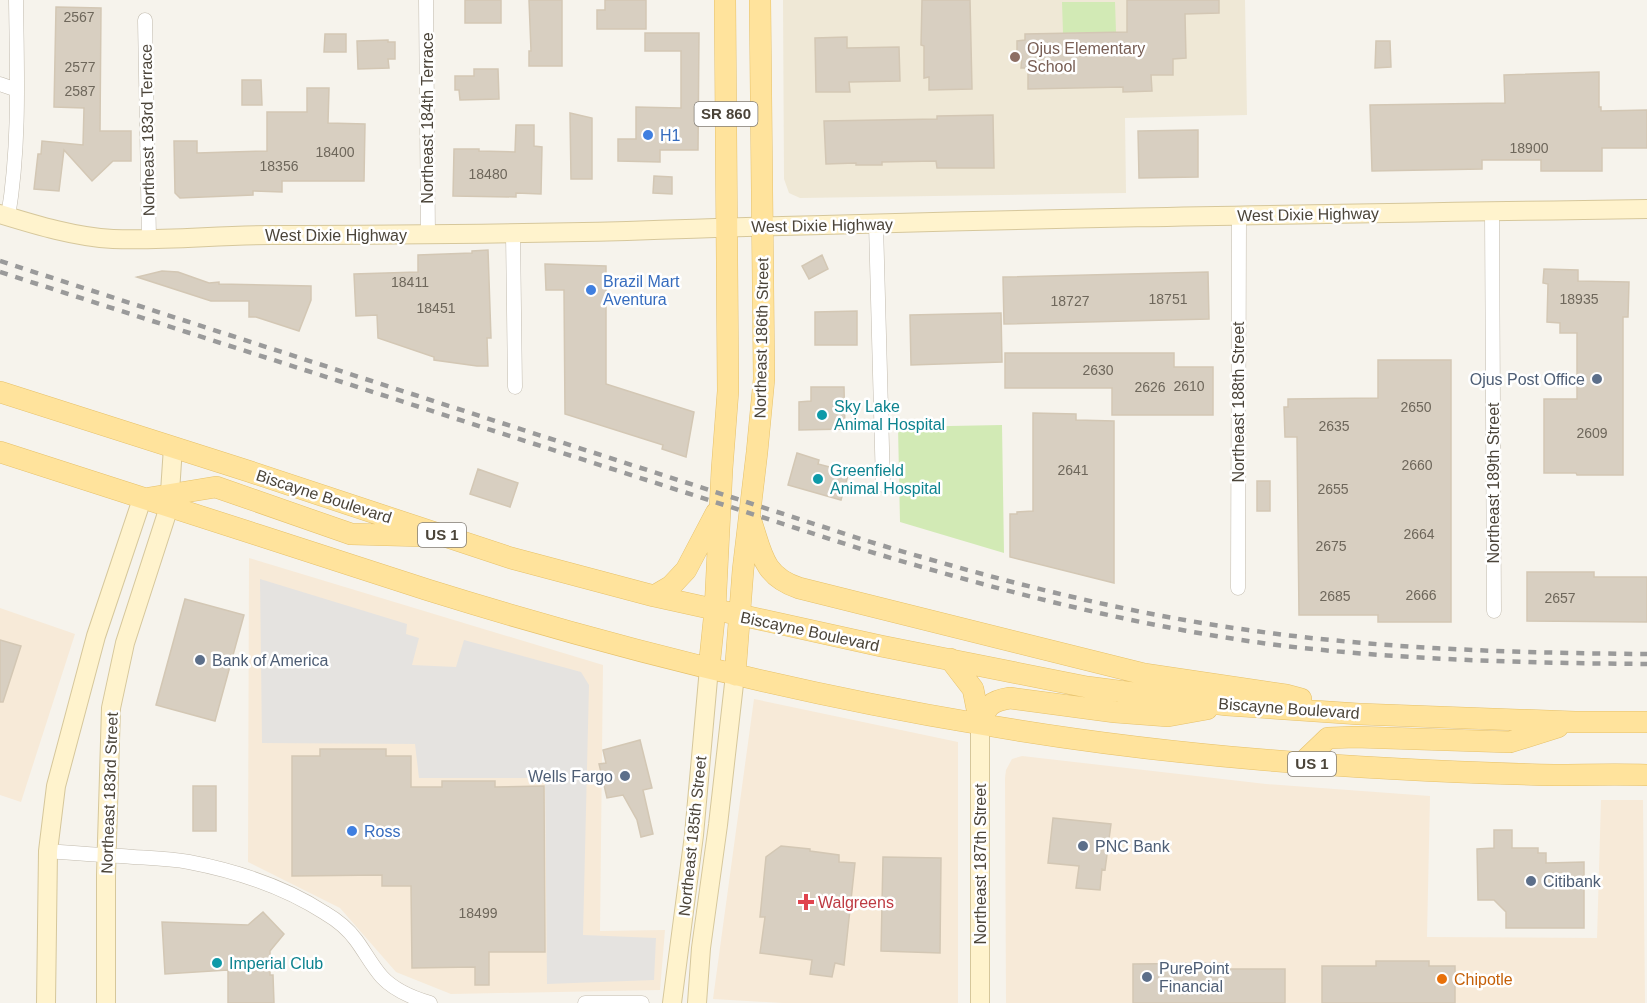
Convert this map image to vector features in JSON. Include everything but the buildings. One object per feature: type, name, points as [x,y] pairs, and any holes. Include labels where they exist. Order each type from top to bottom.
[{"type":"main road","name":"Northeast 186th Street","points":[[709,668],[715,610],[728,390],[725,0]]},
{"type":"main road","name":"Northeast 186th Street","points":[[735,675],[764,379],[760,189],[760,0]]},
{"type":"main road","name":"Biscayne Boulevard","points":[[0,392],[511,558],[654,596],[875,645],[1087,687],[1227,705],[1359,714],[1575,722],[1647,722]]},
{"type":"main road","name":"US 1","points":[[0,452],[142,498],[170,500],[429,590],[608,642],[735,675],[831,696],[980,724],[1143,747],[1302,763],[1559,775],[1647,774]]},
{"type":"main road","points":[[170,500],[216,488],[351,534],[445,536]]},
{"type":"main road","points":[[654,596],[671,586],[686,570],[720,504]]},
{"type":"main road","points":[[749,514],[764,559],[771,571],[783,582],[799,588],[1144,674],[1286,695],[1359,714]]},
{"type":"main road","points":[[950,659],[973,689],[980,724]]},
{"type":"main road","points":[[980,724],[986,707],[998,700],[1011,698],[1115,712],[1168,716],[1227,705]]},
{"type":"main road","points":[[1302,763],[1328,738],[1510,742],[1575,722]]},
{"type":"street","points":[[4,216],[16,162],[16,0]]},
{"type":"street","name":"Northeast 184th Terrace","points":[[426,0],[428,236]]},
{"type":"street","name":"Northeast 183rd Terrace","points":[[146,20],[149,239]]},
{"type":"street","points":[[0,84],[17,90]]},
{"type":"street","name":"West Dixie Highway","points":[[4,216],[89,236],[109,239],[149,239],[248,235],[428,236],[762,226],[1647,209]]},
{"type":"street","name":"Northeast 189th Street","points":[[1491,212],[1494,611]]},
{"type":"street","name":"Northeast 188th Street","points":[[1238,588],[1239,216]]},
{"type":"street","points":[[876,224],[883,485]]},
{"type":"street","points":[[513,234],[515,387]]},
{"type":"street","name":"Northeast 183rd Street","points":[[106,1003],[111,708],[125,643],[170,500],[173,447]]},
{"type":"street","points":[[46,1003],[48,851],[56,786],[96,636],[142,498]]},
{"type":"street","name":"Northeast 185th Street","points":[[672,1003],[694,835],[709,668]]},
{"type":"street","name":"Northeast 185th Street","points":[[697,1003],[701,948],[735,675]]},
{"type":"street","name":"Northeast 187th Street","points":[[980,724],[980,1003]]},
{"type":"street","points":[[48,851],[136,856],[188,862],[235,873],[263,883],[324,912],[344,926],[356,939],[383,978],[402,992],[430,1003]]},
{"type":"street","points":[[585,1003],[642,1003]]},
{"type":"shaded area","name":"Ojus Elementary School","points":[[783,0],[1245,0],[1247,115],[1125,118],[1126,193],[800,198],[789,193],[784,179]]},
{"type":"shaded area","points":[[249,558],[603,665],[600,931],[665,930],[660,990],[451,994],[396,972],[340,908],[248,862]]},
{"type":"shaded area","points":[[260,579],[407,624],[406,634],[419,638],[412,665],[456,667],[464,640],[581,672],[589,685],[583,935],[656,938],[654,980],[547,984],[545,778],[419,778],[415,744],[262,743]]},
{"type":"shaded area","points":[[0,608],[75,634],[21,802],[0,795]]},
{"type":"shaded area","points":[[754,699],[958,742],[958,1003],[783,1003],[713,999]]},
{"type":"shaded area","points":[[1022,756],[1266,784],[1430,796],[1427,937],[1597,938],[1601,800],[1643,800],[1645,1003],[1006,1003],[1005,778],[1006,770],[1012,759]]},
{"type":"green space","points":[[1062,2],[1115,2],[1116,32],[1063,33]]},
{"type":"green space","points":[[1002,425],[1004,553],[900,522],[898,427]]},
{"type":"railway","points":[[0,261],[864,540],[959,568],[1102,604],[1199,623],[1347,642],[1497,651],[1647,654]]},
{"type":"railway","points":[[0,272],[861,549],[1071,606],[1178,629],[1330,651],[1466,660],[1647,664]]},
{"type":"place","name":"Ojus Elementary School","points":[[1015,57]]},
{"type":"place","name":"H1","points":[[648,135]]},
{"type":"place","name":"Brazil Mart Aventura","points":[[591,290]]},
{"type":"place","name":"Ojus Post Office","points":[[1597,379]]},
{"type":"place","name":"Sky Lake Animal Hospital","points":[[822,415]]},
{"type":"place","name":"Greenfield Animal Hospital","points":[[818,479]]},
{"type":"place","name":"Bank of America","points":[[200,660]]},
{"type":"place","name":"Wells Fargo","points":[[625,776]]},
{"type":"place","name":"Ross","points":[[352,831]]},
{"type":"place","name":"PNC Bank","points":[[1083,846]]},
{"type":"place","name":"Citibank","points":[[1531,881]]},
{"type":"place","name":"Walgreens","points":[[806,902]]},
{"type":"place","name":"Imperial Club","points":[[217,963]]},
{"type":"place","name":"PurePoint Financial","points":[[1147,977]]},
{"type":"place","name":"Chipotle","points":[[1442,979]]}]
